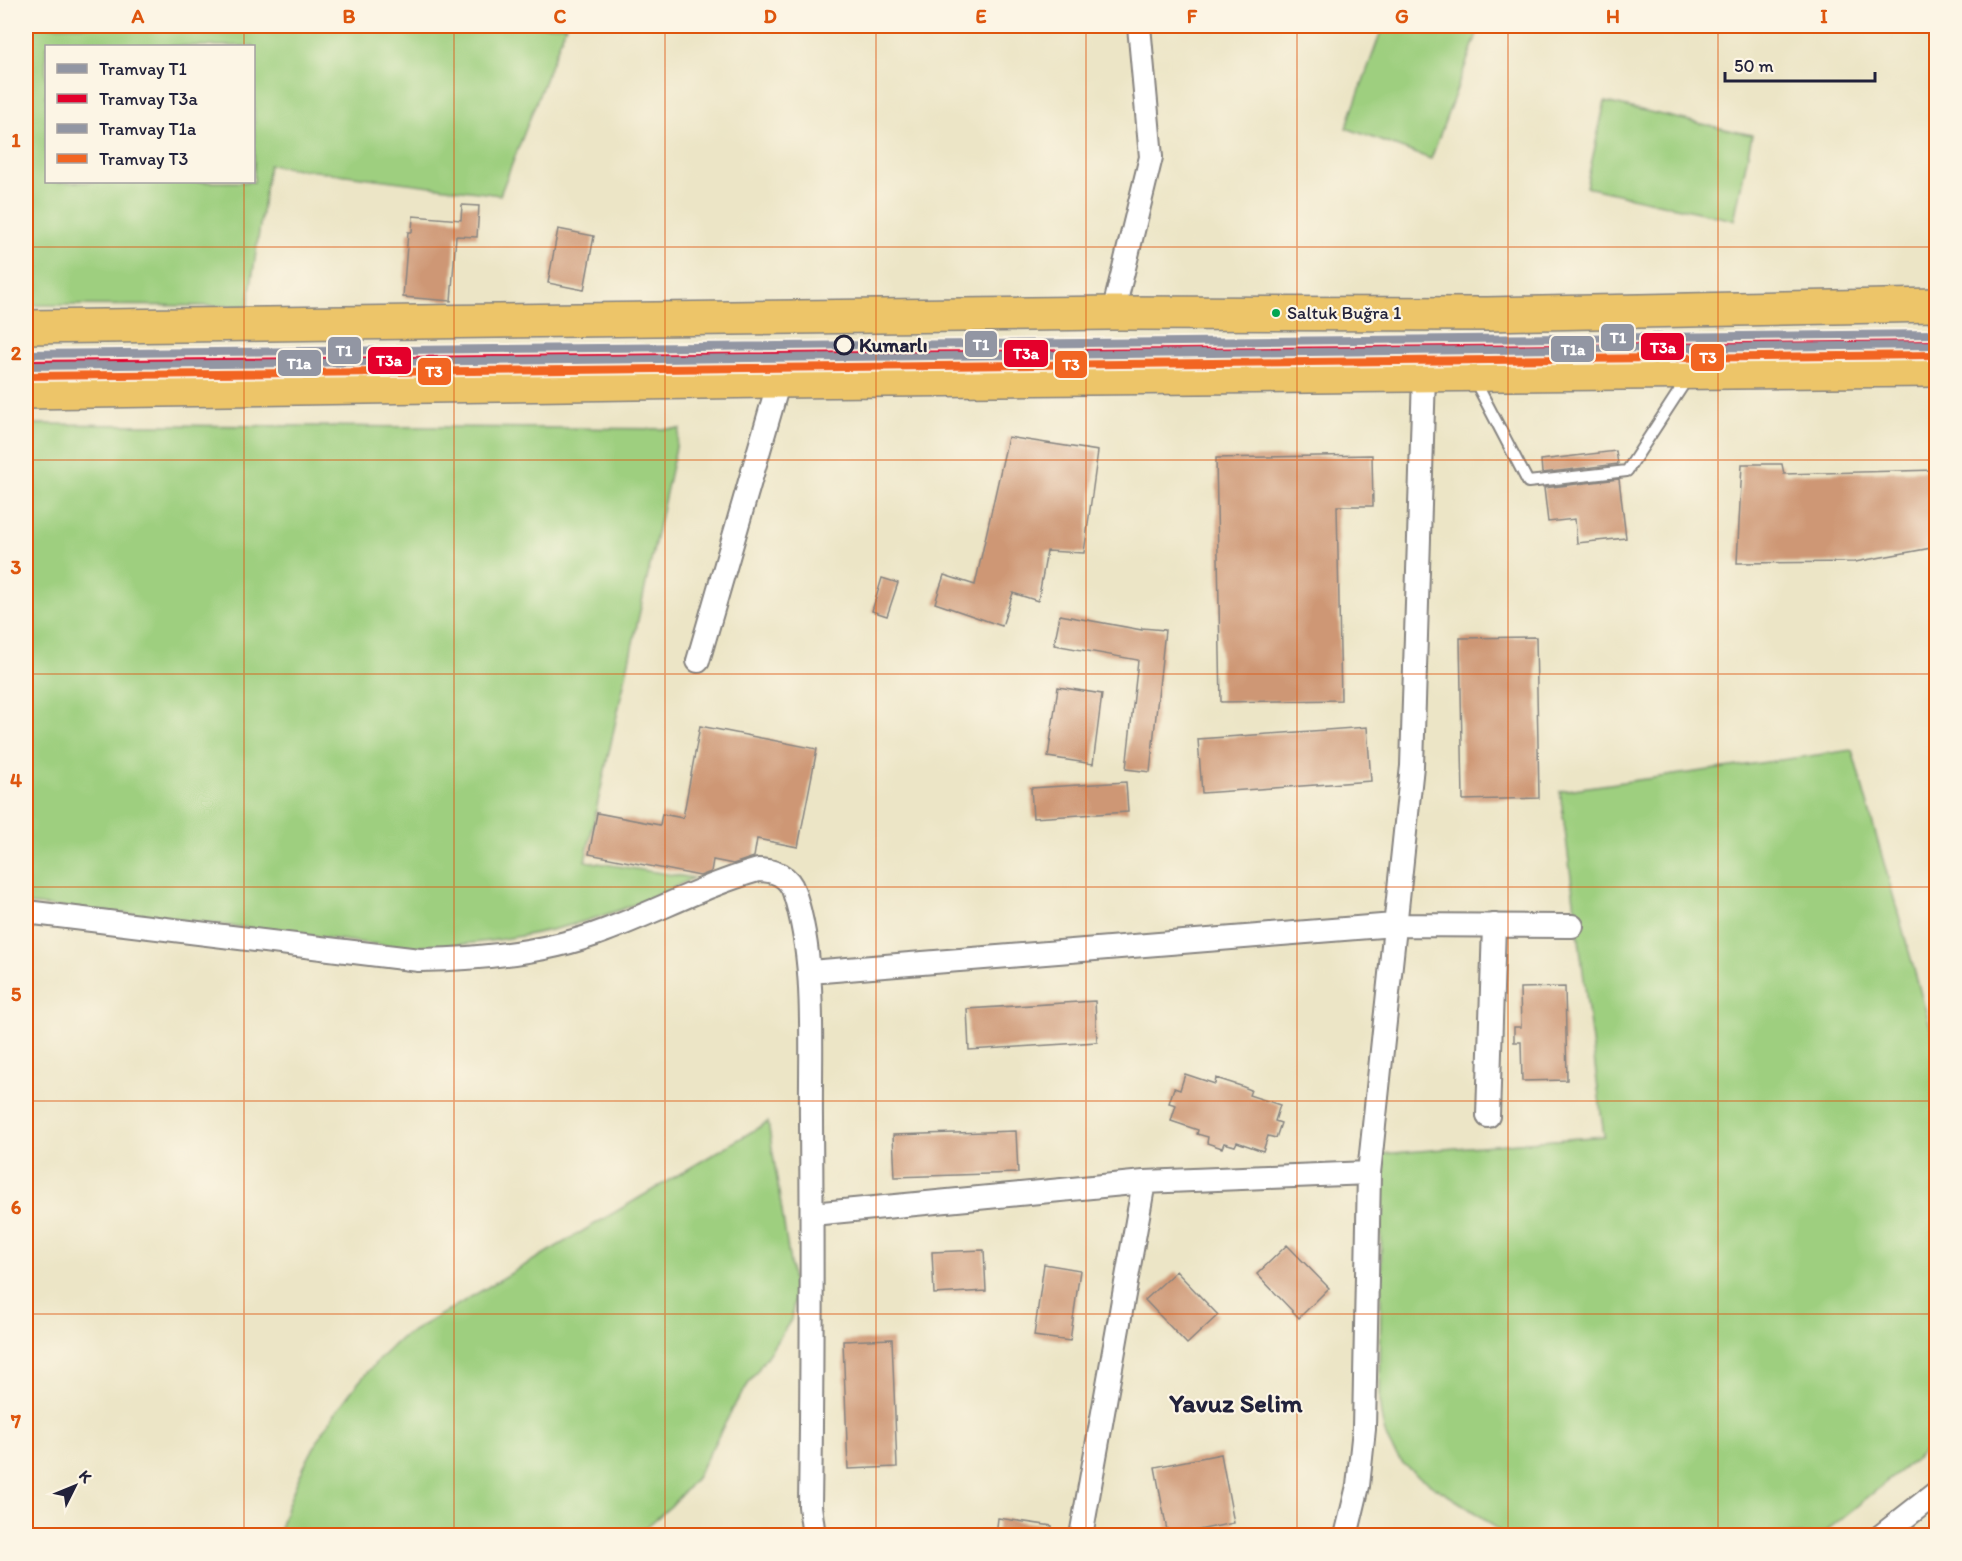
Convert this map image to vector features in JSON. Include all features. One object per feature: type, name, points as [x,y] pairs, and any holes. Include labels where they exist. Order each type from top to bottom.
[{"type":"highway","points":[[26,327],[1113,313],[1487,314],[1936,305]]},
{"type":"highway","points":[[26,392],[1472,373],[1691,374],[1936,370]]},
{"type":"street","points":[[1113,313],[1151,157],[1140,26]]},
{"type":"street","points":[[1346,1536],[1358,1486],[1364,1429],[1369,1173],[1412,766],[1424,375]]},
{"type":"street","points":[[698,661],[779,381]]},
{"type":"street","points":[[26,912],[419,960],[455,960],[531,949],[602,932],[748,873],[768,870],[785,878],[794,892],[810,972],[812,1214],[810,1506],[814,1536]]},
{"type":"street","points":[[810,972],[1394,925],[1572,926]]},
{"type":"street","points":[[1488,1116],[1494,925]]},
{"type":"street","points":[[812,1214],[1144,1182],[1369,1173]]},
{"type":"street","points":[[1081,1536],[1144,1182]]},
{"type":"street","points":[[1881,1536],[1936,1493]]},
{"type":"lane","points":[[1472,373],[1528,482],[1627,471],[1691,374]]},
{"type":"green space","points":[[26,26],[566,26],[500,195],[269,165],[248,306],[26,305]]},
{"type":"green space","points":[[1383,26],[1480,26],[1431,159],[1346,128]]},
{"type":"green space","points":[[1605,102],[1752,135],[1734,220],[1586,187]]},
{"type":"green space","points":[[26,424],[680,429],[585,861],[693,878],[624,908],[553,930],[479,942],[404,948],[160,917],[26,904]]},
{"type":"green space","points":[[1852,750],[1936,1047],[1936,1442],[1821,1535],[1504,1535],[1412,1471],[1393,1451],[1387,1439],[1380,1406],[1382,1154],[1604,1136],[1560,791]]},
{"type":"green space","points":[[768,1122],[795,1295],[791,1320],[737,1401],[696,1478],[671,1506],[637,1535],[278,1535],[298,1479],[326,1428],[360,1381],[401,1338]]},
{"type":"building","points":[[462,205],[479,206],[477,237],[456,236],[451,301],[403,297],[408,232],[412,232],[413,216],[461,220]]},
{"type":"building","points":[[558,229],[594,236],[584,290],[548,283]]},
{"type":"building","points":[[1008,437],[1098,451],[1084,553],[1047,551],[1038,601],[1013,593],[1002,626],[935,603],[944,575],[975,585]]},
{"type":"building","points":[[1616,451],[1618,464],[1542,473],[1541,460]]},
{"type":"building","points":[[1372,455],[1373,506],[1337,506],[1341,700],[1221,702],[1216,458]]},
{"type":"building","points":[[1742,464],[1782,464],[1784,474],[1936,470],[1936,525],[1933,526],[1931,548],[1855,562],[1737,563]]},
{"type":"building","points":[[1619,479],[1626,538],[1577,543],[1575,519],[1548,522],[1544,488]]},
{"type":"building","points":[[882,578],[898,583],[887,616],[872,611]]},
{"type":"building","points":[[1060,615],[1142,630],[1142,628],[1165,630],[1150,772],[1126,769],[1138,660],[1054,645]]},
{"type":"building","points":[[1536,637],[1539,798],[1463,800],[1460,638]]},
{"type":"building","points":[[1058,687],[1102,694],[1093,764],[1048,757]]},
{"type":"building","points":[[700,726],[817,749],[798,847],[757,839],[754,857],[733,864],[713,860],[711,872],[700,876],[589,854],[597,813],[660,825],[662,814],[683,818]]},
{"type":"building","points":[[1367,727],[1371,781],[1202,793],[1198,739]]},
{"type":"building","points":[[1126,782],[1128,812],[1033,818],[1031,788]]},
{"type":"building","points":[[1565,987],[1567,1080],[1522,1081],[1521,1042],[1514,1042],[1514,1027],[1521,1027],[1520,988]]},
{"type":"building","points":[[1095,1001],[1097,1042],[969,1050],[967,1009]]},
{"type":"building","points":[[1185,1074],[1215,1084],[1216,1078],[1241,1086],[1251,1090],[1249,1095],[1280,1105],[1275,1121],[1281,1123],[1276,1138],[1268,1136],[1263,1151],[1237,1142],[1235,1146],[1224,1143],[1222,1148],[1207,1143],[1208,1137],[1197,1134],[1198,1130],[1171,1121],[1176,1105],[1169,1103],[1174,1088],[1180,1090]]},
{"type":"building","points":[[1016,1131],[1018,1173],[895,1177],[893,1135]]},
{"type":"building","points":[[1287,1245],[1329,1288],[1299,1318],[1257,1274]]},
{"type":"building","points":[[984,1250],[986,1291],[934,1294],[932,1252]]},
{"type":"building","points":[[1044,1264],[1080,1270],[1070,1341],[1034,1336]]},
{"type":"building","points":[[1176,1271],[1218,1315],[1187,1344],[1145,1300]]},
{"type":"building","points":[[892,1339],[897,1467],[848,1469],[843,1341]]},
{"type":"building","points":[[1221,1454],[1234,1523],[1168,1536],[1155,1467]]},
{"type":"building","points":[[998,1518],[1052,1526],[1052,1536],[996,1536]]},
{"type":"tram line","name":"T1","points":[[26,354],[1936,334]]},
{"type":"tram line","name":"T3a","points":[[26,364],[1936,344]]},
{"type":"tram line","name":"T1a","points":[[26,366],[1936,345]]},
{"type":"tram line","name":"T3","points":[[26,376],[1936,355]]},
{"type":"place","name":"Saltuk Buğra 1","points":[[1276,313]]},
{"type":"place","name":"Kumarlı","points":[[844,345]]},
{"type":"district","name":"Yavuz Selim","points":[[1236,1403]]}]
